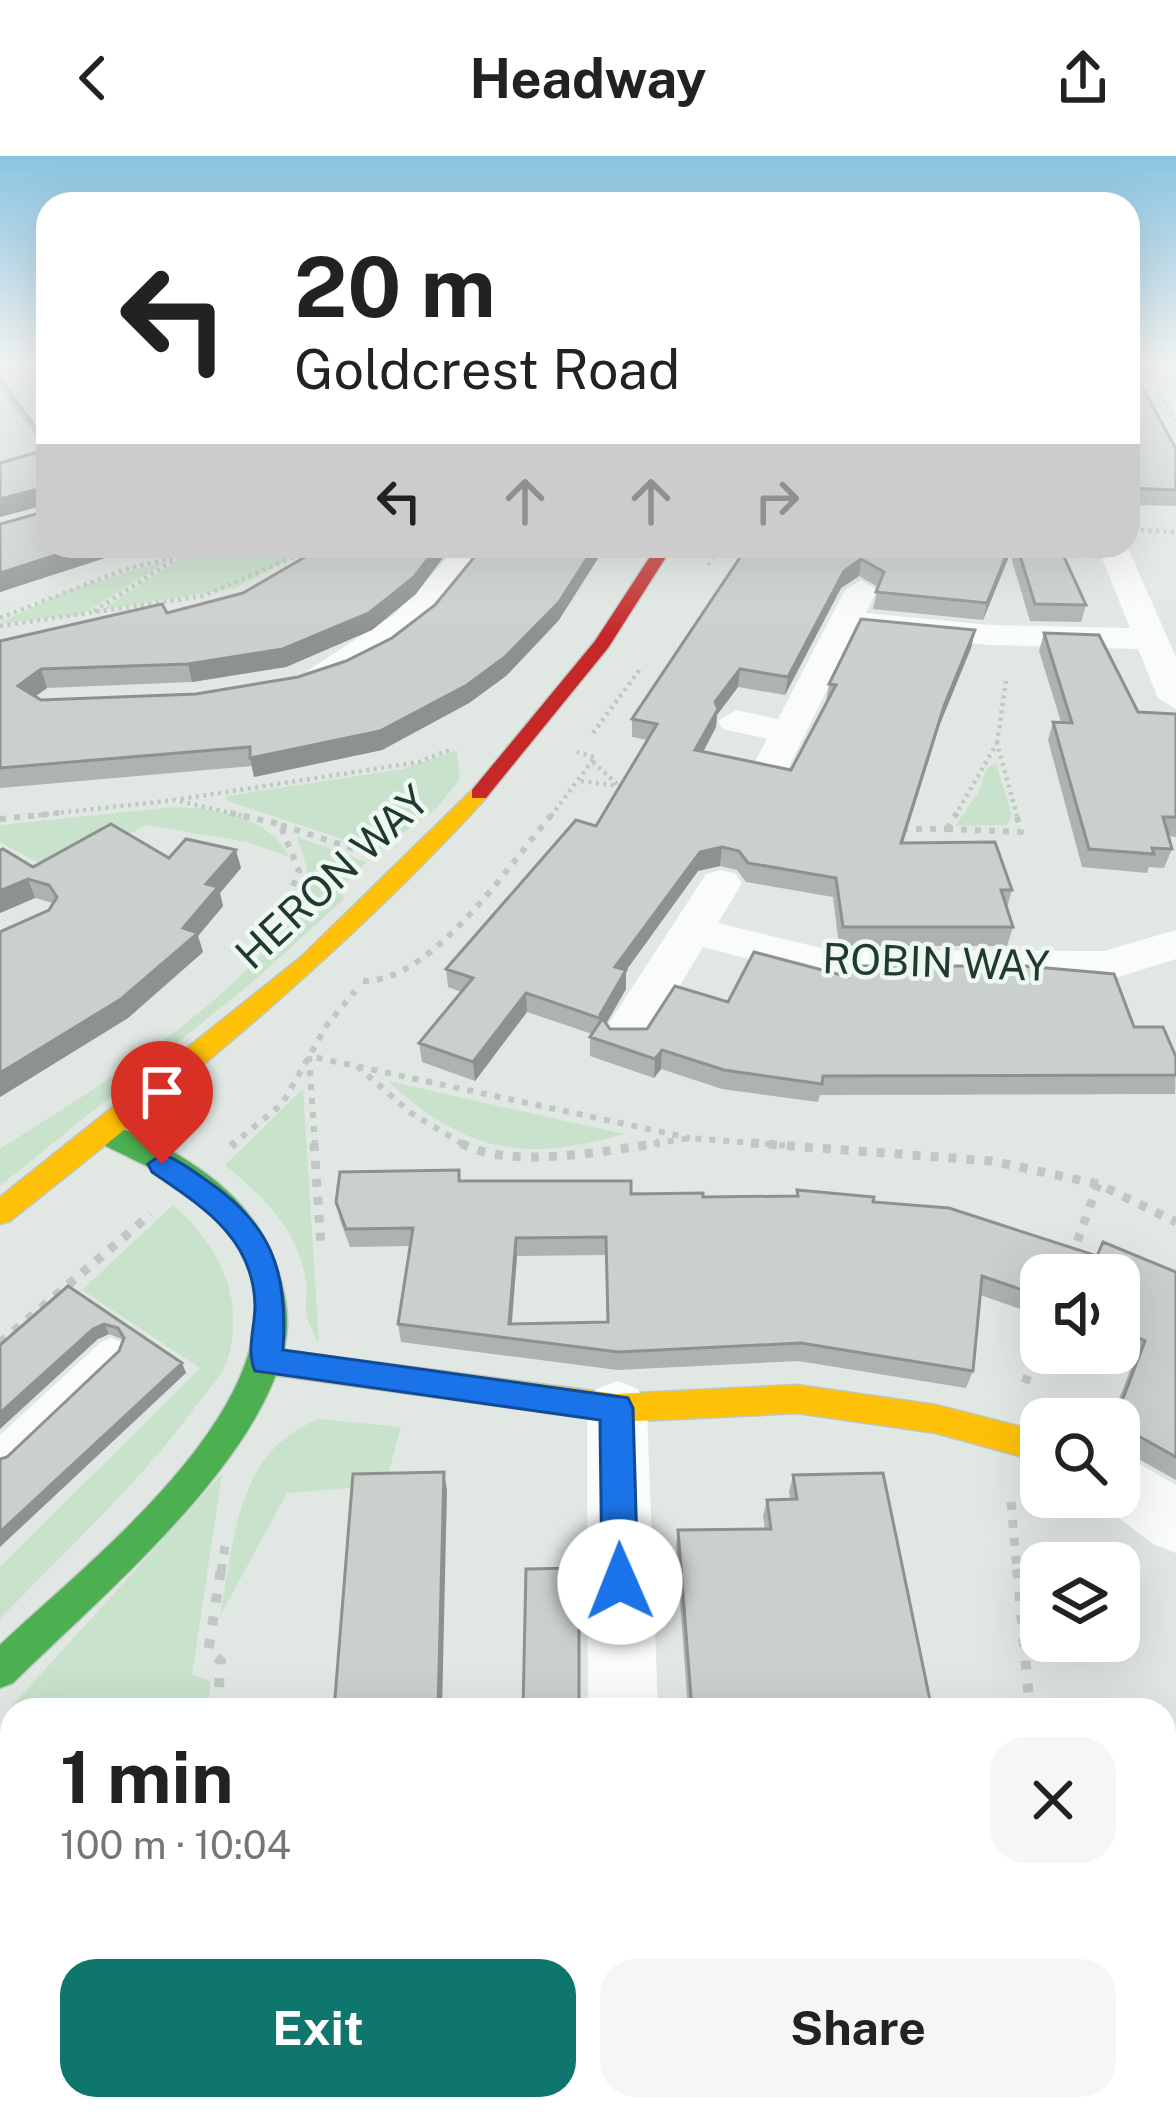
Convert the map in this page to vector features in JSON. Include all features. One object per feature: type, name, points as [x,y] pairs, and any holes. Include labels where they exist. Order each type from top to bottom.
[{"type":"street","points":[[288,686],[309,682],[368,652],[422,613],[465,558]]},
{"type":"street","name":"HERON WAY","points":[[0,1213],[313,959],[434,842],[527,743],[657,558]]},
{"type":"street","points":[[1117,558],[1176,698]]},
{"type":"street","points":[[736,721],[782,746],[853,606],[988,635],[1152,639]]},
{"type":"street","points":[[628,1033],[721,883]]},
{"type":"street","name":"ROBIN WAY","points":[[695,931],[829,965],[1106,966],[1176,944]]},
{"type":"street","points":[[0,1670],[222,1438],[266,1361],[270,1303],[259,1252],[239,1224],[191,1180],[104,1133]]},
{"type":"street","points":[[266,1361],[616,1408],[797,1399],[936,1419],[1020,1441]]},
{"type":"street","points":[[616,1408],[623,1698]]},
{"type":"street","points":[[1140,1496],[1176,1523]]},
{"type":"lane","points":[[0,1454],[111,1350]]},
{"type":"path","points":[[1140,530],[1176,532]]},
{"type":"path","points":[[0,622],[66,590],[168,558]]},
{"type":"path","points":[[88,615],[176,558]]},
{"type":"path","points":[[0,622],[210,598],[274,574],[300,558]]},
{"type":"path","points":[[947,830],[997,743],[1006,681]]},
{"type":"path","points":[[899,829],[1022,832],[997,743]]},
{"type":"path","points":[[0,819],[176,800],[419,763],[459,745]]},
{"type":"path","points":[[364,981],[386,982],[407,970],[581,781],[596,757],[578,752]]},
{"type":"path","points":[[593,761],[618,785]]},
{"type":"path","points":[[581,781],[641,790]]},
{"type":"path","points":[[176,800],[280,824],[376,856]]},
{"type":"path","points":[[279,920],[299,871],[280,824]]},
{"type":"path","points":[[309,1056],[690,1138],[992,1161],[1098,1184],[1176,1222]]},
{"type":"path","points":[[356,1065],[411,1113],[477,1152],[578,1155],[690,1138]]},
{"type":"path","points":[[1073,1254],[1098,1184]]},
{"type":"path","points":[[1005,1437],[1029,1698]]},
{"type":"shaded area","points":[[0,452],[36,452],[36,453],[0,463]]},
{"type":"green space","points":[[181,558],[291,558],[235,588],[101,610]]},
{"type":"green space","points":[[171,559],[81,615],[0,623],[69,590]]},
{"type":"green space","points":[[457,750],[460,779],[435,810],[379,851],[227,801],[227,796],[403,769]]},
{"type":"green space","points":[[996,763],[1012,815],[1007,825],[955,826],[978,793],[987,768]]},
{"type":"green space","points":[[175,807],[241,817],[269,832],[289,857],[247,842],[146,825],[56,873],[0,842],[0,825]]},
{"type":"green space","points":[[297,837],[367,862],[340,888],[344,899],[256,979],[0,1186],[0,1149],[171,1035],[253,963],[284,926],[304,889],[306,869]]},
{"type":"green space","points":[[388,1081],[624,1134],[555,1148],[497,1145],[443,1123]]},
{"type":"green space","points":[[303,1089],[319,1343],[308,1320],[304,1271],[292,1239],[262,1199],[225,1165]]},
{"type":"green space","points":[[173,1205],[203,1237],[224,1273],[233,1314],[226,1364],[152,1460],[0,1619],[0,1567],[200,1368],[82,1290]]},
{"type":"green space","points":[[319,1419],[401,1427],[385,1485],[287,1493],[220,1616],[236,1528],[255,1475],[291,1434]]},
{"type":"green space","points":[[222,1474],[192,1675],[211,1681],[209,1698],[19,1698]]},
{"type":"building","points":[[36,452],[36,490],[0,499],[0,463]]},
{"type":"building","points":[[1140,452],[1176,452],[1176,490],[1140,488]]},
{"type":"building","points":[[36,514],[36,558],[47,558],[0,573],[0,524]]},
{"type":"building","points":[[303,558],[429,558],[414,577],[369,613],[283,649],[188,664],[41,669],[18,686],[41,700],[196,694],[298,677],[346,661],[392,638],[435,605],[473,558],[587,558],[559,602],[505,657],[467,685],[380,731],[250,758],[250,747],[0,768],[0,641],[162,604],[167,613],[243,593]]},
{"type":"building","points":[[740,558],[1005,558],[987,603],[876,592],[884,572],[861,559],[844,571],[788,677],[740,669],[715,702],[718,709],[695,750],[791,770],[836,685],[829,684],[861,619],[975,630],[944,706],[901,843],[995,842],[1012,890],[1001,890],[1013,927],[843,927],[836,878],[748,863],[739,851],[722,847],[700,852],[615,967],[626,970],[600,1015],[610,1029],[647,1029],[675,986],[728,1002],[754,952],[849,977],[848,966],[1025,966],[1114,974],[1134,1027],[1163,1027],[1176,1057],[1176,1075],[823,1076],[822,1084],[724,1070],[662,1050],[655,1059],[590,1037],[602,1019],[526,993],[473,1062],[419,1043],[473,978],[446,969],[576,820],[596,826],[657,724],[632,719]]},
{"type":"building","points":[[1021,558],[1064,558],[1086,605],[1035,604]]},
{"type":"building","points":[[1044,633],[1099,635],[1138,712],[1176,714],[1176,817],[1163,817],[1172,849],[1152,848],[1154,854],[1089,849],[1053,722],[1072,723]]},
{"type":"building","points":[[111,824],[169,858],[186,839],[236,850],[206,884],[218,887],[183,928],[198,933],[121,999],[0,1073],[0,932],[49,910],[57,897],[49,885],[28,879],[0,891],[0,850],[33,867]]},
{"type":"building","points":[[459,1170],[459,1181],[631,1181],[631,1194],[703,1193],[703,1197],[798,1196],[797,1190],[949,1208],[1091,1254],[1020,1254],[1020,1289],[982,1276],[973,1371],[801,1343],[618,1352],[398,1324],[413,1228],[346,1229],[336,1202],[340,1172]],"holes":[[[606,1237],[608,1322],[509,1324],[516,1238]]]},
{"type":"building","points":[[1103,1242],[1132,1254],[1098,1254]]},
{"type":"building","points":[[1140,1257],[1176,1272],[1176,1457],[1140,1437],[1140,1398],[1123,1398],[1132,1374],[1140,1374],[1145,1341],[1140,1338]]},
{"type":"building","points":[[68,1286],[182,1363],[0,1532],[0,1459],[119,1351],[124,1338],[118,1328],[104,1324],[93,1329],[0,1413],[0,1345]]},
{"type":"building","points":[[444,1472],[438,1698],[335,1698],[353,1474]]},
{"type":"building","points":[[883,1473],[930,1698],[691,1698],[678,1530],[771,1529],[767,1500],[797,1499],[793,1475]]},
{"type":"building","points":[[579,1568],[579,1698],[523,1698],[526,1569]]},
{"type":"traffic: fast","points":[[0,1670],[113,1562],[194,1475],[229,1430],[254,1387],[269,1347],[271,1311],[265,1274],[240,1224],[216,1197],[186,1176],[104,1133]]},
{"type":"traffic: slow","points":[[0,1213],[310,962],[479,794]]},
{"type":"traffic: slow","points":[[266,1361],[617,1408],[797,1399],[936,1419],[1020,1441]]},
{"type":"traffic: jam","points":[[479,794],[602,644],[657,558]]},
{"type":"route","points":[[162,1164],[229,1210],[259,1252],[270,1303],[266,1361],[616,1408],[620,1582]]}]
